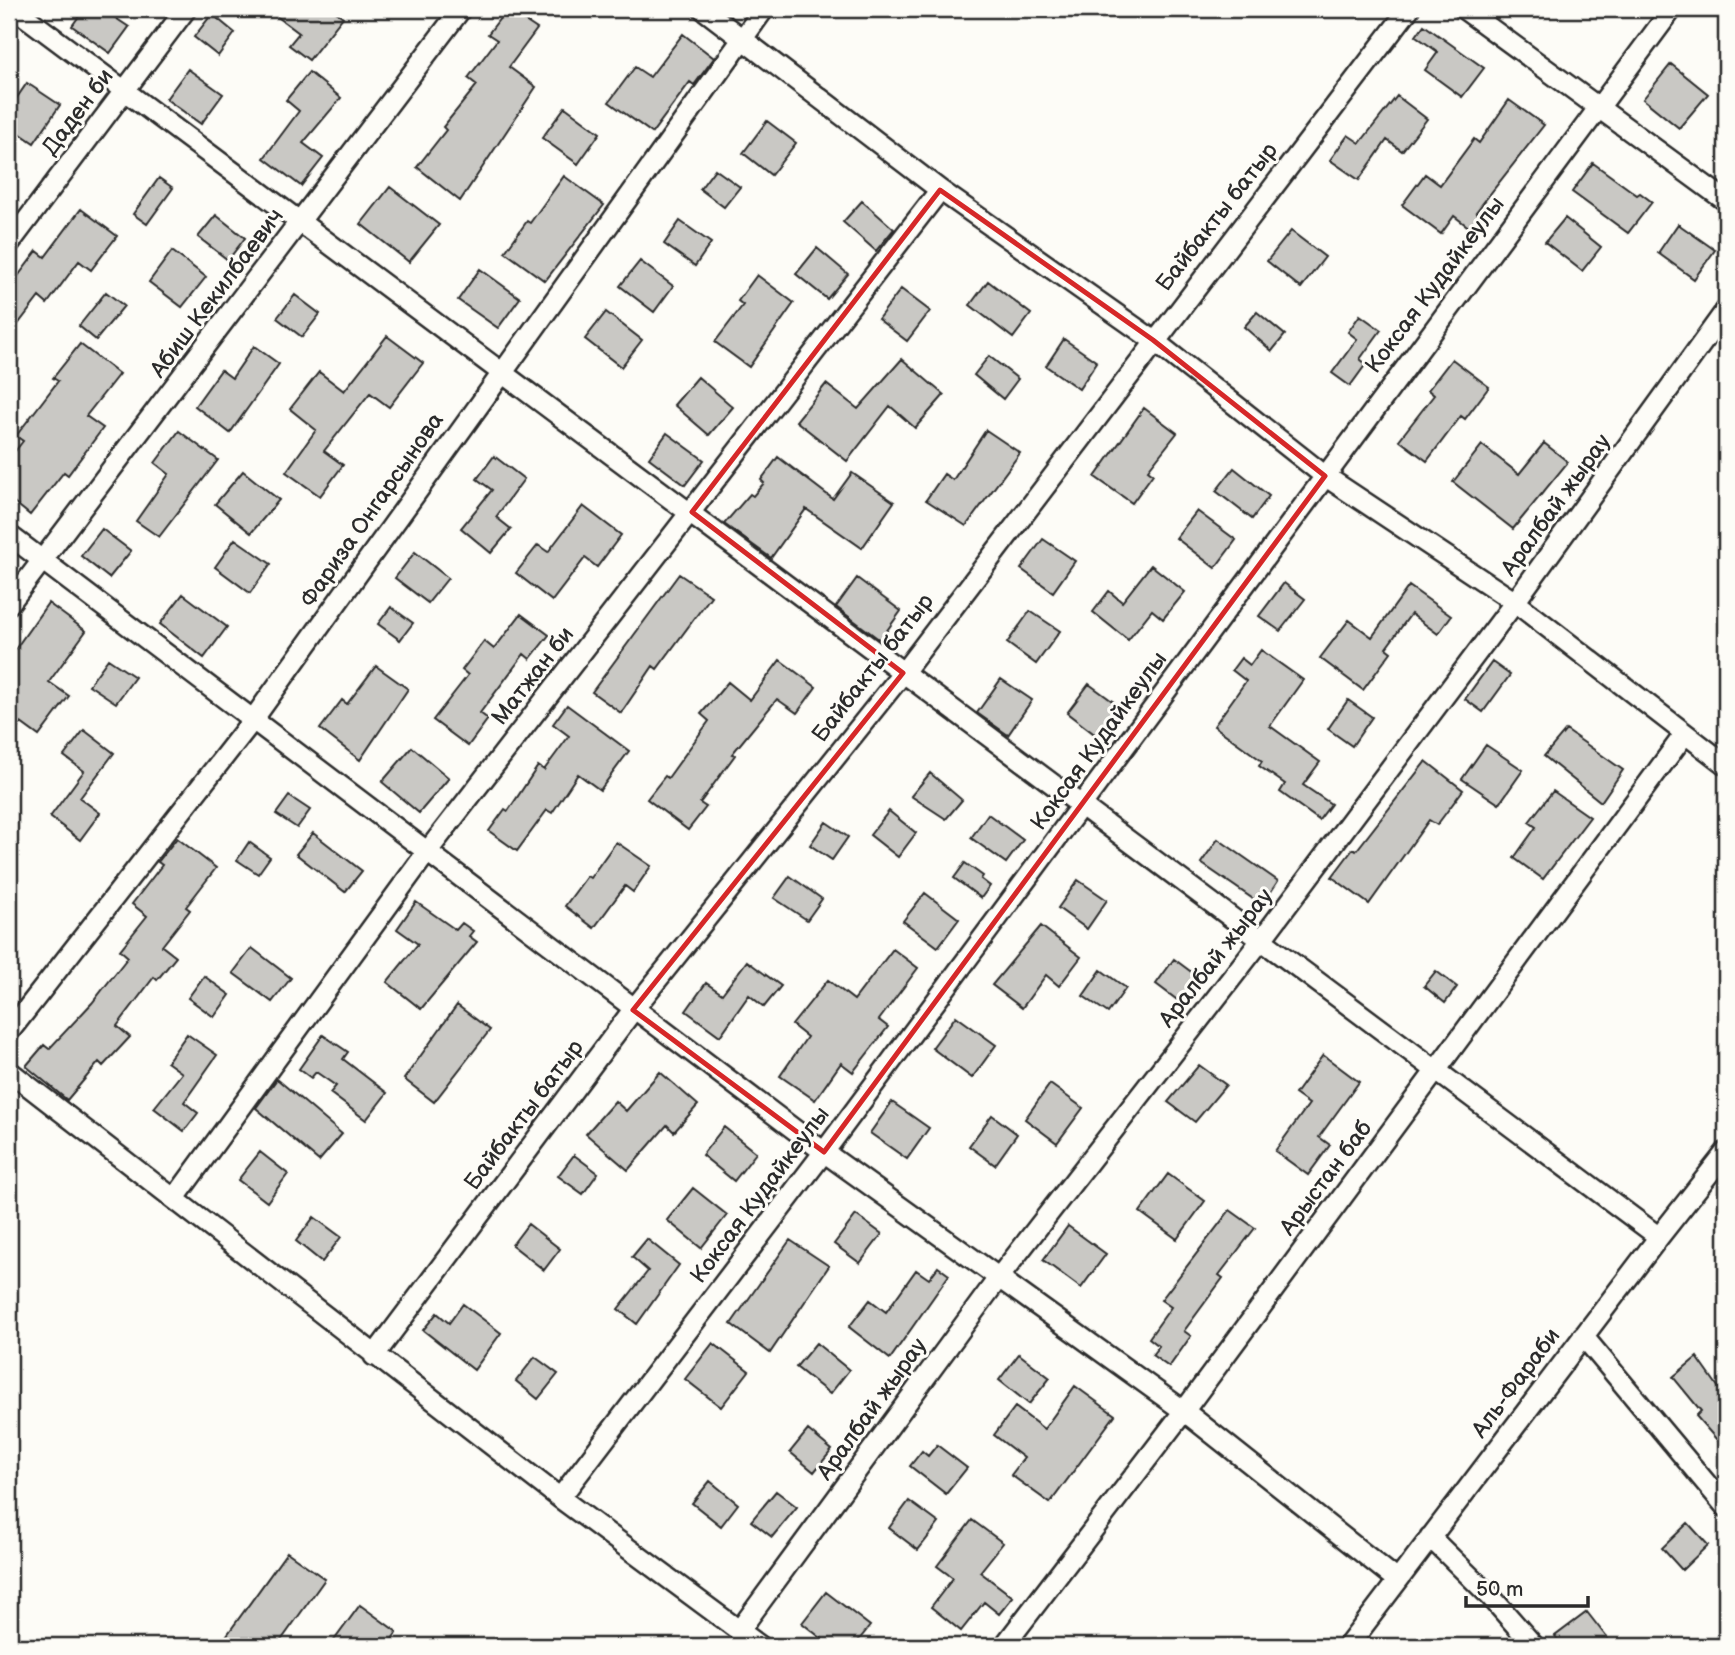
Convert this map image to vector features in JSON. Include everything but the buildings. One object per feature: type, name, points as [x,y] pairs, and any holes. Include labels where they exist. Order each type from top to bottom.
[{"type":"street","points":[[15,9],[124,92],[303,221],[1659,1237]]},
{"type":"street","name":"Даден би","points":[[9,244],[186,9]]},
{"type":"street","name":"Абиш Кекилбаевич","points":[[9,604],[303,221],[461,9]]},
{"type":"street","points":[[703,9],[940,190],[1153,340],[1325,476],[1515,602],[1726,765]]},
{"type":"street","name":"Фариза Онгарсынова","points":[[9,1032],[252,721],[764,9]]},
{"type":"street","name":"Байбакты батыр","points":[[374,1356],[633,1010],[903,673],[1153,340],[1409,9]]},
{"type":"street","points":[[1464,9],[1599,105],[1726,201]]},
{"type":"street","name":"Коксая Кудайкеулы","points":[[560,1498],[824,1152],[1672,9]]},
{"type":"street","name":"Матжан би","points":[[175,1198],[427,852],[940,190]]},
{"type":"street","name":"Аралбай жырау","points":[[739,1631],[998,1280],[1262,939],[1515,602],[1726,310]]},
{"type":"street","points":[[9,535],[633,1010],[998,1280],[1184,1411],[1397,1580]]},
{"type":"street","name":"Арыстан баб","points":[[1003,1646],[1184,1411],[1684,735]]},
{"type":"street","points":[[9,1071],[374,1356],[760,1646]]},
{"type":"street","name":"Аль-Фараби","points":[[1348,1646],[1659,1237],[1724,1161]]},
{"type":"street","points":[[1583,1336],[1726,1507]]},
{"type":"street","points":[[1430,1537],[1491,1597],[1534,1646]]},
{"type":"highlighted area","points":[[940,190],[1153,340],[1325,476],[824,1152],[633,1010],[903,673],[692,512]]}]
